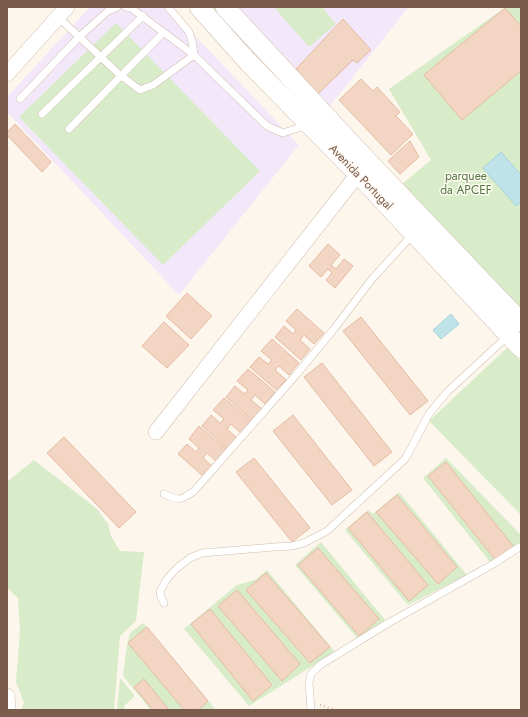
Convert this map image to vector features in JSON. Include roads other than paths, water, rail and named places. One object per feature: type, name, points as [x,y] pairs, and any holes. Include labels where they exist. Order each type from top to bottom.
[{"type":"street","name":"Avenida Portugal","points":[[199,7],[248,62],[414,233],[517,335]]},
{"type":"street","name":"Avenida Portugal","points":[[225,7],[361,154],[517,335]]},
{"type":"street","points":[[7,74],[63,12]]},
{"type":"street","points":[[156,432],[358,174]]},
{"type":"street","points":[[7,696],[8,710]]},
{"type":"lane","points":[[20,99],[79,37],[108,11],[117,7]]},
{"type":"lane","points":[[126,7],[131,8],[194,56],[267,126],[283,133],[309,124]]},
{"type":"lane","points":[[168,7],[189,32],[194,56]]},
{"type":"lane","points":[[63,12],[79,37],[120,75],[140,90],[153,85],[194,56]]},
{"type":"lane","points":[[42,114],[142,16]]},
{"type":"lane","points":[[69,129],[120,75],[163,33]]},
{"type":"lane","points":[[164,494],[174,499],[183,499],[194,491],[281,392],[334,329],[372,280],[414,233]]},
{"type":"lane","points":[[164,604],[160,591],[177,568],[190,558],[202,553],[292,546],[304,543],[327,532],[404,460],[429,414],[447,392],[517,335]]},
{"type":"lane","points":[[311,710],[309,683],[311,674],[320,665],[385,625],[495,563],[521,546]]},
{"type":"water","points":[[501,152],[521,175],[521,202],[516,206],[483,168]]},
{"type":"water","points":[[451,314],[459,324],[441,339],[433,330]]},
{"type":"park label","name":"parquee da APCEF","points":[[466,183]]}]
